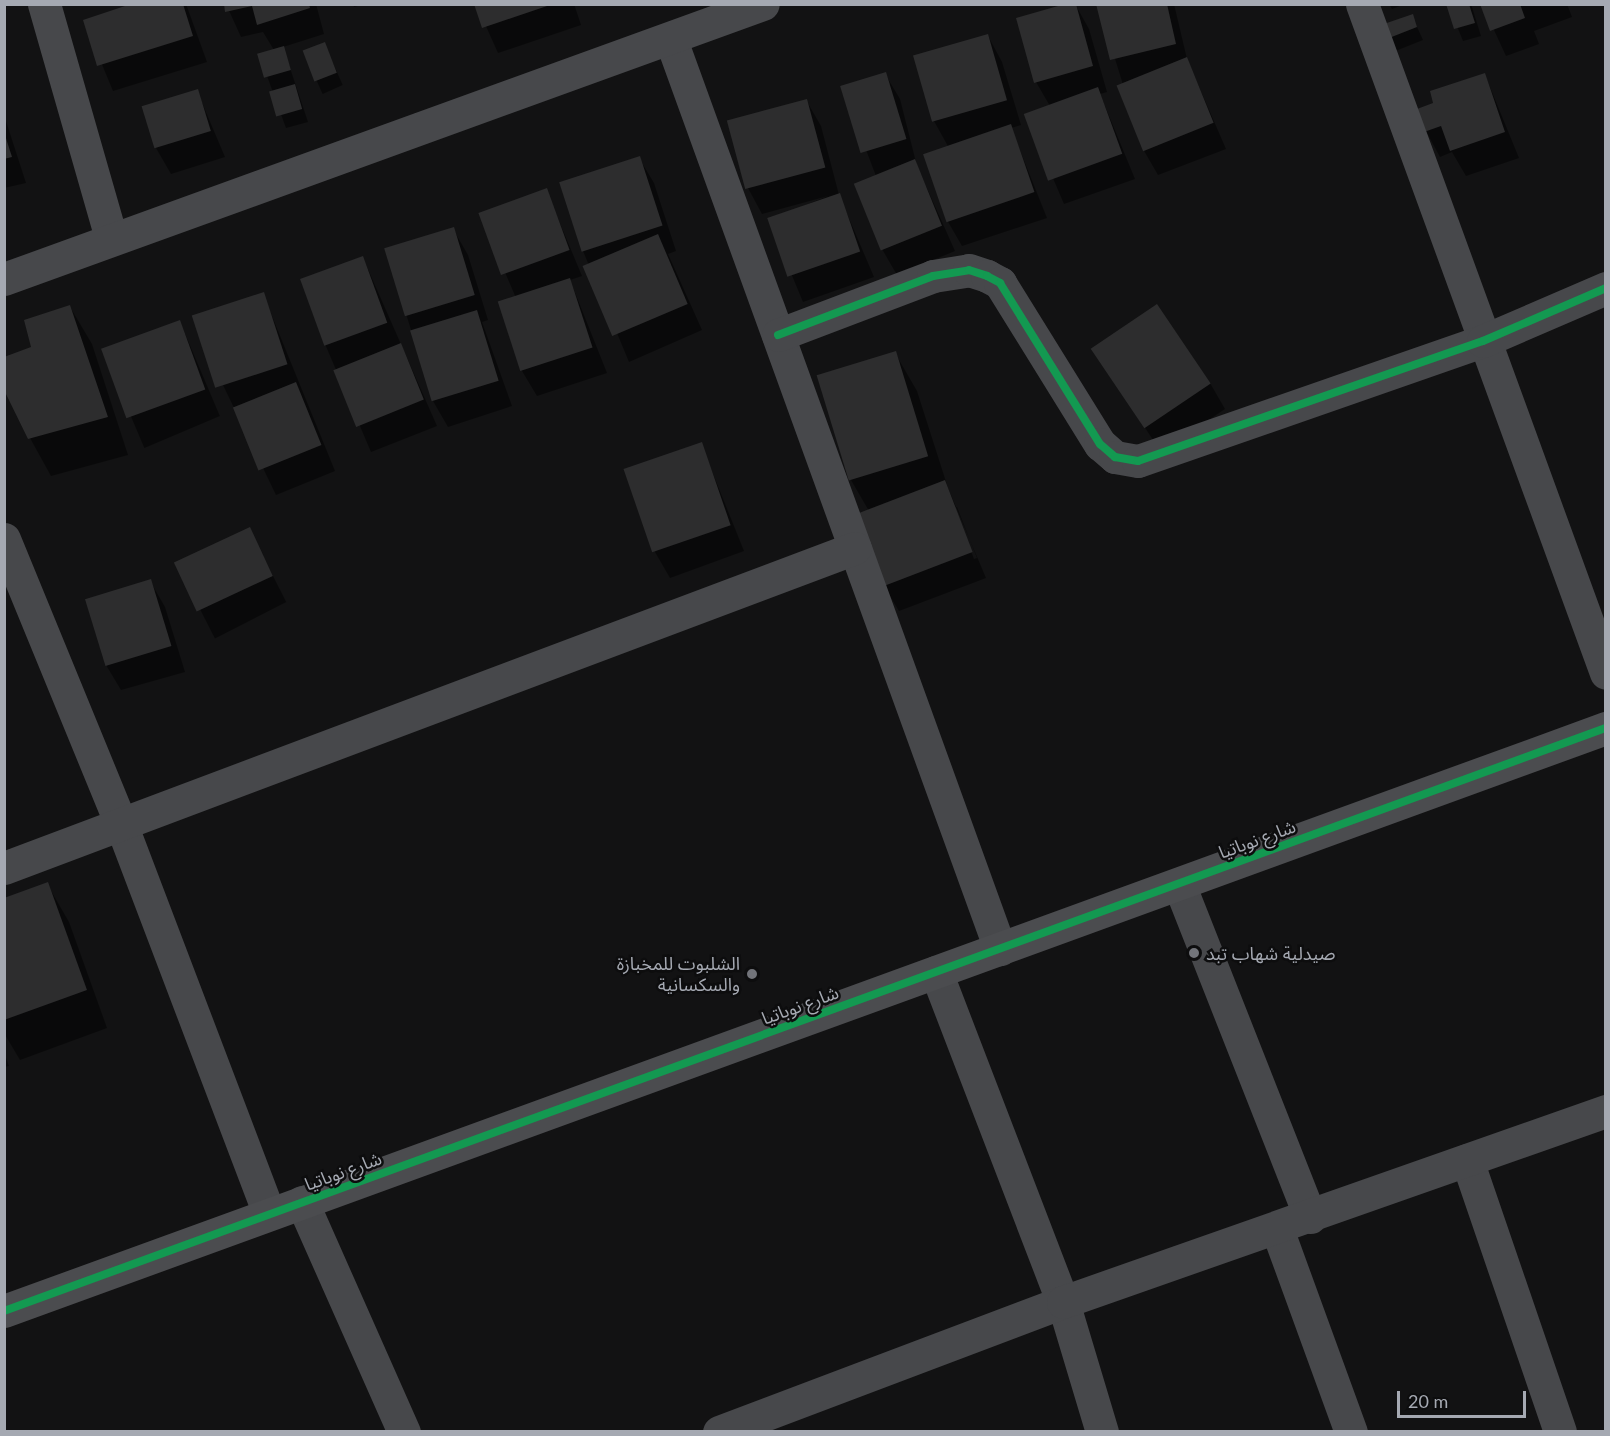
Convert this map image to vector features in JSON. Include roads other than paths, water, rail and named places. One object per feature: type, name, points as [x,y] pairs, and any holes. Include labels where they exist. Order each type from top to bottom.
[{"type":"street","points":[[44,4],[111,237]]},
{"type":"street","points":[[4,279],[111,237],[671,40],[763,4]]},
{"type":"street","points":[[1362,4],[1605,673]]},
{"type":"street","points":[[671,40],[1000,949]]},
{"type":"street","points":[[778,335],[933,276],[969,270],[987,276],[1000,283],[1100,444],[1115,457],[1138,461],[1483,341],[1605,288]]},
{"type":"street","points":[[4,539],[122,824],[269,1214]]},
{"type":"street","points":[[4,868],[855,548]]},
{"type":"street","name":"شارع نوباتيا","points":[[4,1311],[1605,728]]},
{"type":"street","points":[[1179,884],[1310,1217]]},
{"type":"street","points":[[936,972],[1063,1302],[1102,1431]]},
{"type":"street","points":[[719,1431],[1063,1302],[1277,1229],[1605,1111]]},
{"type":"street","points":[[1467,1160],[1560,1431]]},
{"type":"street","points":[[302,1202],[404,1431]]},
{"type":"street","points":[[1277,1229],[1351,1431]]},
{"type":"place","name":"صيدلية شهاب تبد","points":[[1194,953]]},
{"type":"place","name":"الشلبوت للمخبازة والسكسانية","points":[[752,974]]}]
